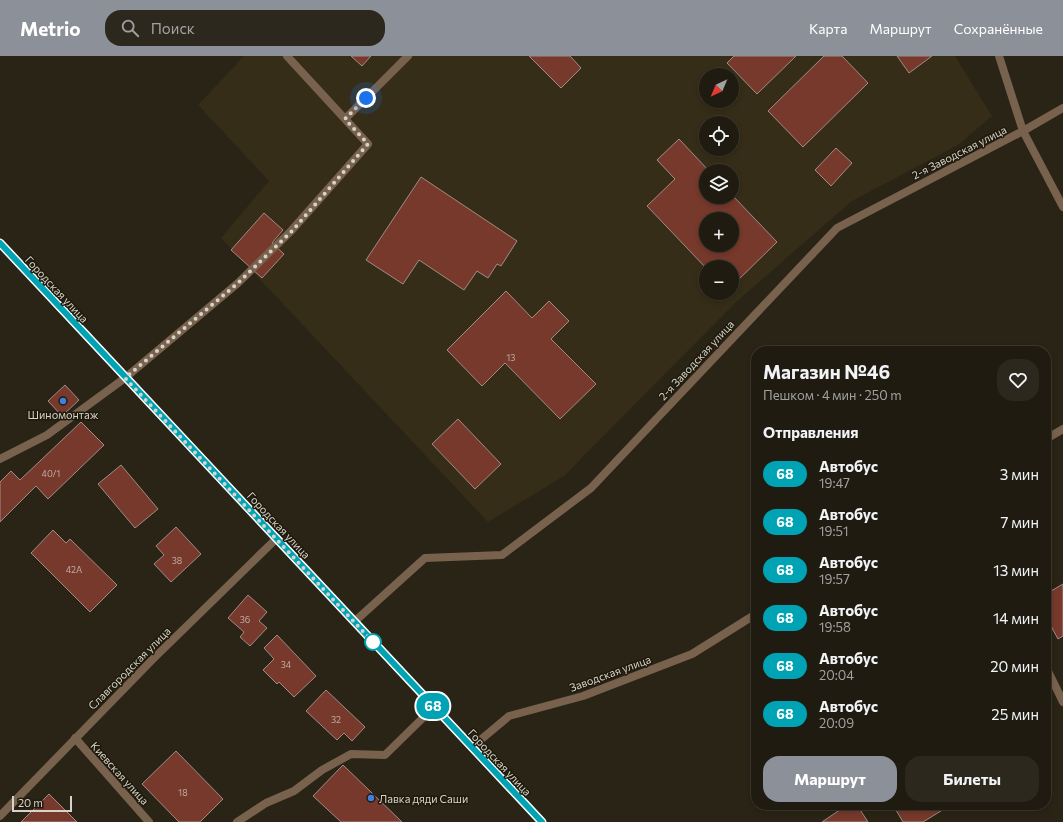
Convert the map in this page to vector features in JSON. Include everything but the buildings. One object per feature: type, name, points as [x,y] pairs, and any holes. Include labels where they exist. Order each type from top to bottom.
[{"type":"street","points":[[0,459],[47,435],[125,378],[238,283],[292,231],[368,144],[287,56]]},
{"type":"street","points":[[345,119],[408,56]]},
{"type":"street","points":[[1000,56],[1023,131],[1063,207]]},
{"type":"street","name":"2-я Заводская улица","points":[[354,622],[425,558],[502,555],[591,488],[837,228],[1023,131],[1063,108]]},
{"type":"street","name":"Городская улица","points":[[0,243],[542,822]]},
{"type":"street","points":[[1051,436],[1063,429]]},
{"type":"street","name":"Славгородская улица","points":[[0,816],[152,660],[277,538]]},
{"type":"street","name":"Заводская улица","points":[[472,747],[509,716],[583,696],[692,654],[751,617]]},
{"type":"street","points":[[1051,677],[1063,702]]},
{"type":"street","points":[[237,822],[266,803],[294,791],[322,770],[351,754],[385,755],[434,707]]},
{"type":"street","name":"Киевская улица","points":[[75,738],[149,822]]},
{"type":"shaded area","points":[[244,56],[955,56],[992,116],[958,145],[852,201],[739,300],[739,260],[699,260],[699,300],[738,300],[564,476],[488,522],[221,238],[269,181],[198,105]]},
{"type":"bus line","name":"68","points":[[0,243],[542,822]]},
{"type":"place","name":"Шиномонтаж","points":[[63,401]]},
{"type":"place","name":"Лавка дяди Саши","points":[[371,798]]},
{"type":"route","points":[[366,98],[345,119],[368,144],[292,231],[238,283],[125,378],[277,538],[374,643],[373,642]]}]
